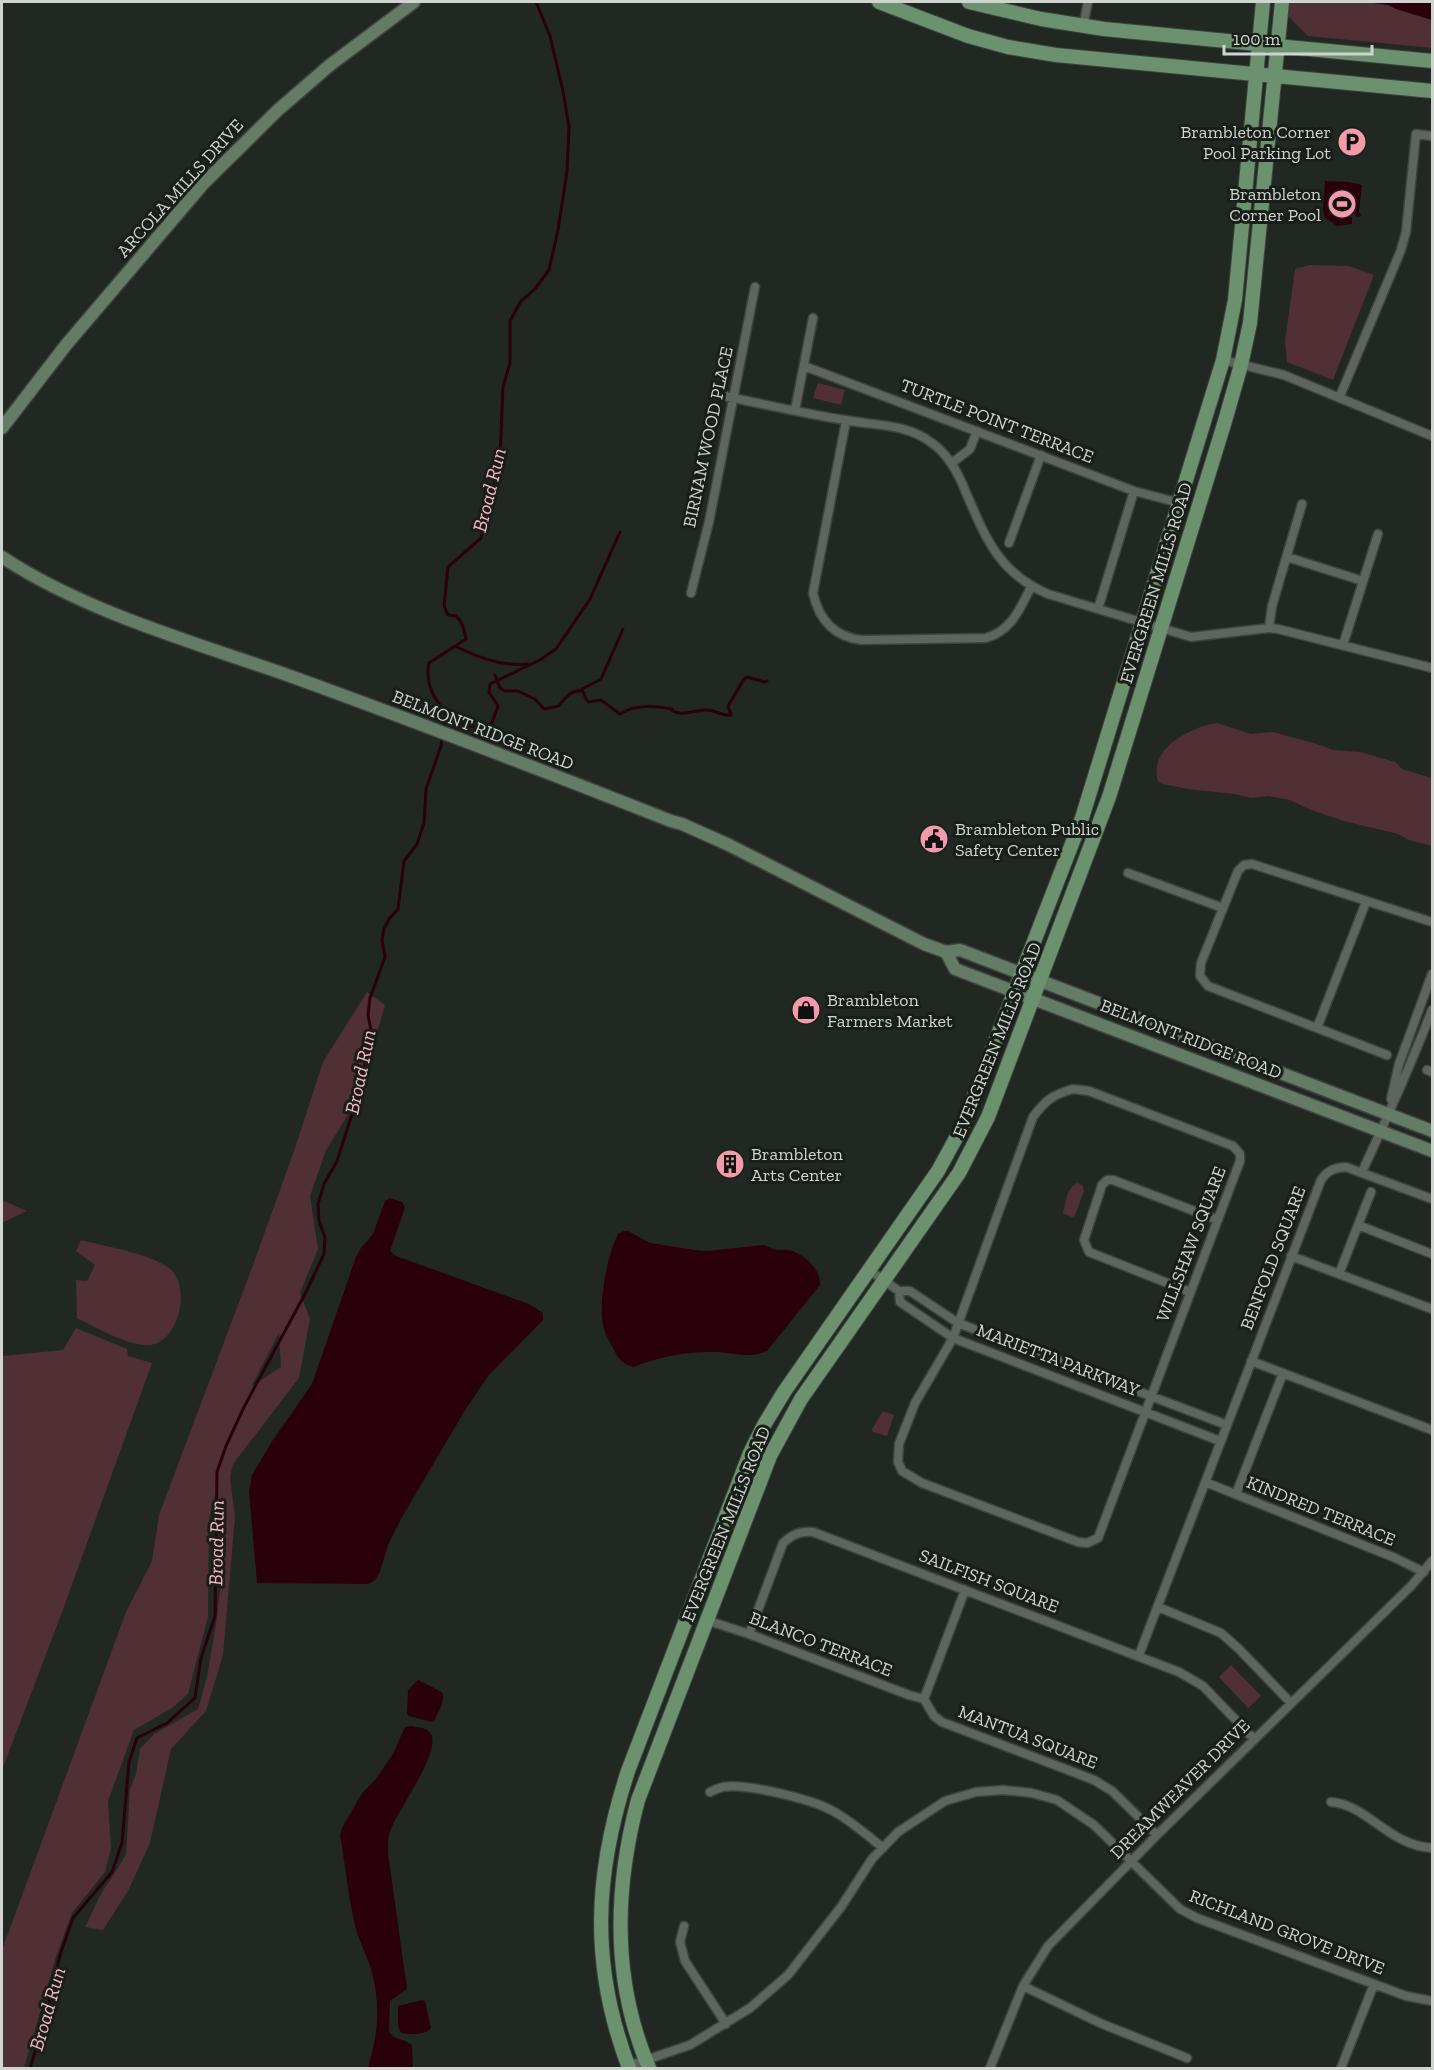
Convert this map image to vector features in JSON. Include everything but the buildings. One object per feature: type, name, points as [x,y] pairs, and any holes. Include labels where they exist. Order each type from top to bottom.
[{"type":"main road","points":[[879,2],[946,29],[1008,47],[1085,59],[1432,91]]},
{"type":"main road","points":[[969,2],[1041,19],[1083,26],[1432,61]]},
{"type":"main road","name":"EVERGREEN MILLS ROAD","points":[[629,2067],[611,2011],[602,1950],[603,1877],[613,1819],[628,1771],[750,1453],[784,1392],[938,1171],[962,1127],[1082,818],[1223,360],[1234,300],[1263,2]]},
{"type":"main road","name":"EVERGREEN MILLS ROAD","points":[[647,2065],[629,2005],[621,1952],[620,1896],[626,1849],[638,1800],[770,1456],[801,1399],[959,1173],[971,1152],[988,1117],[1109,797],[1241,365],[1255,288],[1282,2]]},
{"type":"street","name":"ARCOLA MILLS DRIVE","points":[[2,428],[66,345],[202,184],[278,110],[330,65],[414,2]]},
{"type":"street","points":[[1083,26],[1088,2]]},
{"type":"street","points":[[1340,396],[1401,250],[1406,232],[1416,134],[1432,136]]},
{"type":"street","name":"BIRNAM WOOD PLACE","points":[[691,593],[709,522],[755,287]]},
{"type":"street","points":[[795,410],[813,318]]},
{"type":"street","points":[[1223,360],[1284,375],[1340,396],[1432,436]]},
{"type":"street","name":"TURTLE POINT TERRACE","points":[[804,366],[1134,491],[1180,503]]},
{"type":"street","points":[[715,394],[846,421],[883,424],[908,430],[932,443],[952,463],[989,545],[1007,567],[1031,587],[1191,637],[1269,628],[1289,631],[1432,668]]},
{"type":"street","points":[[846,421],[813,593],[817,608],[828,626],[844,636],[862,640],[986,638],[1002,631],[1011,622],[1031,587]]},
{"type":"street","points":[[952,463],[970,448],[977,431]]},
{"type":"street","points":[[1009,543],[1041,455]]},
{"type":"street","points":[[1098,609],[1134,491]]},
{"type":"street","points":[[1269,628],[1272,606],[1302,504]]},
{"type":"street","points":[[1343,645],[1378,534]]},
{"type":"street","name":"BELMONT RIDGE ROAD","points":[[2,557],[44,582],[117,614],[466,742],[707,835],[903,935],[946,952],[960,950],[1432,1131]]},
{"type":"street","points":[[1287,557],[1363,581]]},
{"type":"street","points":[[1387,1055],[1208,986],[1200,976],[1201,963],[1238,871],[1244,865],[1252,864],[1432,922]]},
{"type":"street","points":[[1128,873],[1223,908]]},
{"type":"street","points":[[1317,1028],[1366,902]]},
{"type":"street","name":"BELMONT RIDGE ROAD","points":[[946,952],[955,969],[1432,1151]]},
{"type":"street","points":[[1387,1113],[1399,1064],[1432,974]]},
{"type":"street","points":[[1362,1172],[1387,1113],[1409,1070],[1432,1010]]},
{"type":"street","name":"WILLSHAW SQUARE","points":[[1073,1089],[1089,1091],[1236,1148],[1240,1161],[1218,1220],[1098,1538],[1088,1543],[1078,1542],[922,1483],[902,1472],[898,1462],[899,1444],[915,1403],[953,1338],[1033,1118],[1045,1102],[1073,1089]]},
{"type":"street","name":"BENFOLD SQUARE","points":[[1139,1655],[1321,1180],[1327,1172],[1335,1168],[1346,1167],[1432,1199]]},
{"type":"street","points":[[1190,1292],[1089,1252],[1084,1240],[1102,1185],[1107,1180],[1113,1180],[1218,1220]]},
{"type":"street","points":[[1339,1274],[1371,1192]]},
{"type":"street","points":[[1358,1225],[1432,1254]]},
{"type":"street","points":[[1291,1256],[1432,1309]]},
{"type":"street","name":"MARIETTA PARKWAY","points":[[868,1270],[899,1291],[910,1291],[958,1323],[1227,1425]]},
{"type":"street","name":"MARIETTA PARKWAY","points":[[899,1291],[900,1302],[953,1338],[1221,1441]]},
{"type":"street","points":[[1251,1361],[1432,1430]]},
{"type":"street","points":[[1236,1494],[1283,1373]]},
{"type":"street","name":"KINDRED TERRACE","points":[[1205,1482],[1424,1572]]},
{"type":"street","name":"SAILFISH SQUARE","points":[[748,1634],[783,1543],[791,1536],[802,1532],[813,1532],[1139,1655],[1189,1677],[1203,1686],[1254,1739]]},
{"type":"street","name":"DREAMWEAVER DRIVE","points":[[990,2068],[1023,1986],[1048,1946],[1157,1835],[1424,1572],[1432,1561]]},
{"type":"street","points":[[924,1699],[965,1590]]},
{"type":"street","points":[[1158,1607],[1221,1633],[1291,1703]]},
{"type":"street","name":"BLANCO TERRACE","points":[[706,1620],[924,1699]]},
{"type":"street","name":"MANTUA SQUARE","points":[[924,1699],[934,1716],[942,1722],[1103,1785],[1157,1835]]},
{"type":"street","points":[[710,1792],[724,1787],[745,1788],[776,1792],[806,1800],[831,1810],[883,1848]]},
{"type":"street","name":"RICHLAND GROVE DRIVE","points":[[629,2067],[647,2065],[690,2045],[750,2008],[788,1975],[841,1907],[872,1859],[898,1832],[945,1801],[976,1792],[1003,1790],[1032,1793],[1057,1800],[1094,1825],[1180,1910],[1374,1984],[1417,1999],[1432,2001]]},
{"type":"street","points":[[1331,1802],[1348,1806],[1400,1840],[1432,1848]]},
{"type":"street","points":[[684,1926],[680,1942],[685,1961],[726,2024]]},
{"type":"street","points":[[1341,2068],[1374,1984]]},
{"type":"street","points":[[1023,1986],[1101,2024],[1187,2058]]},
{"type":"shaded area","points":[[1289,2],[1432,2],[1432,48],[1308,36],[1288,16]]},
{"type":"shaded area","points":[[1366,2],[1432,2],[1432,20],[1388,5]]},
{"type":"shaded area","name":"Brambleton Corner Pool","points":[[1325,181],[1362,185],[1359,211],[1361,216],[1357,217],[1349,210],[1338,210],[1337,212],[1346,217],[1352,217],[1352,224],[1337,226],[1325,218],[1323,210]]},
{"type":"shaded area","points":[[1310,265],[1349,266],[1374,275],[1333,380],[1287,362],[1285,341],[1295,269]]},
{"type":"shaded area","points":[[818,383],[845,390],[841,405],[813,398]]},
{"type":"shaded area","points":[[1217,723],[1251,734],[1273,732],[1333,750],[1360,752],[1395,762],[1402,769],[1432,778],[1432,846],[1409,840],[1398,834],[1344,821],[1290,800],[1268,796],[1251,798],[1188,789],[1158,781],[1159,759],[1165,750],[1195,729]]},
{"type":"shaded area","points":[[367,992],[385,1005],[358,1099],[326,1150],[310,1196],[318,1249],[300,1293],[310,1319],[299,1378],[233,1464],[230,1477],[235,1517],[223,1655],[206,1711],[171,1749],[150,1843],[128,1891],[103,1930],[85,1927],[101,1894],[126,1855],[130,1789],[136,1774],[140,1749],[154,1734],[198,1709],[207,1677],[216,1624],[225,1548],[215,1495],[209,1518],[208,1617],[188,1694],[172,1708],[134,1730],[108,1801],[111,1849],[105,1872],[72,1913],[56,1957],[24,2068],[2,2068],[2,1950],[126,1612],[152,1561],[159,1515],[253,1265],[323,1062]],"holes":[[[279,1333],[281,1367],[252,1386]]]},
{"type":"shaded area","points":[[1077,1183],[1082,1185],[1084,1191],[1074,1218],[1063,1213],[1069,1192]]},
{"type":"shaded area","points":[[390,1198],[402,1202],[405,1207],[390,1251],[396,1256],[529,1304],[543,1313],[543,1320],[489,1375],[467,1407],[402,1517],[388,1545],[380,1572],[374,1581],[368,1584],[257,1583],[249,1491],[252,1475],[312,1384],[356,1257],[373,1234],[385,1201]]},
{"type":"shaded area","points":[[2,1200],[27,1211],[2,1223]]},
{"type":"shaded area","points":[[624,1231],[650,1243],[694,1250],[707,1251],[764,1245],[775,1250],[788,1250],[810,1262],[818,1273],[820,1285],[767,1351],[748,1355],[716,1352],[685,1353],[634,1367],[618,1357],[602,1320],[602,1295],[607,1268],[618,1234]]},
{"type":"shaded area","points":[[81,1240],[139,1255],[169,1268],[180,1288],[181,1301],[173,1327],[166,1337],[156,1343],[137,1344],[77,1318],[76,1280],[87,1281],[95,1265],[76,1251]]},
{"type":"shaded area","points":[[76,1328],[127,1349],[128,1356],[152,1363],[2,1770],[2,1356],[63,1350]]},
{"type":"shaded area","points":[[883,1411],[894,1415],[887,1436],[873,1432],[872,1429]]},
{"type":"shaded area","points":[[1231,1665],[1261,1696],[1248,1708],[1219,1677]]},
{"type":"shaded area","points":[[418,1680],[442,1692],[443,1695],[435,1720],[432,1722],[409,1716],[407,1713],[408,1690]]},
{"type":"shaded area","points":[[405,1727],[427,1730],[431,1734],[432,1743],[424,1769],[389,1834],[388,1853],[407,1989],[390,2001],[389,2032],[394,2037],[412,2045],[413,2068],[368,2068],[376,2031],[376,1994],[371,1969],[354,1921],[340,1835],[362,1793],[375,1780],[393,1754]]},
{"type":"shaded area","points":[[425,2001],[431,2028],[421,2033],[401,2033],[398,2026],[398,2006]]},
{"type":"waterway","name":"Broad Run","points":[[443,730],[445,711],[431,689],[428,677],[429,663],[466,639],[460,621],[456,616],[448,615],[444,606],[448,567],[481,538],[500,459],[503,387],[510,363],[510,321],[521,301],[534,290],[549,270],[567,171],[569,127],[563,91],[550,36],[536,2]]},
{"type":"waterway","points":[[444,718],[453,718],[462,724],[489,731],[498,706],[489,692],[490,684],[540,660],[556,649],[590,599],[620,532]]},
{"type":"waterway","points":[[623,629],[601,679],[582,689],[589,702],[601,700],[620,714],[639,707],[652,707],[672,709],[677,713],[707,710],[731,715],[728,706],[744,679],[747,677],[767,681]]},
{"type":"waterway","points":[[457,647],[491,661],[528,664]]},
{"type":"waterway","points":[[495,675],[500,688],[505,691],[518,691],[535,699],[544,709],[559,706],[572,692],[583,691]]},
{"type":"waterway","name":"Broad Run","points":[[30,2068],[43,2027],[60,1955],[73,1918],[112,1872],[122,1843],[129,1762],[137,1738],[167,1723],[195,1698],[201,1658],[215,1616],[217,1472],[244,1407],[324,1254],[325,1238],[319,1220],[318,1204],[324,1184],[337,1161],[355,1105],[372,1035],[368,1015],[370,998],[385,957],[382,940],[384,929],[398,909],[404,861],[417,844],[424,823],[426,789],[442,737]]},
{"type":"place","name":"Brambleton Corner Pool Parking Lot","points":[[1352,142]]},
{"type":"place","name":"Brambleton Corner Pool","points":[[1342,204]]},
{"type":"place","name":"Brambleton Public Safety Center","points":[[934,839]]},
{"type":"place","name":"Brambleton Farmers Market","points":[[806,1010]]},
{"type":"place","name":"Brambleton Arts Center","points":[[730,1164]]}]
